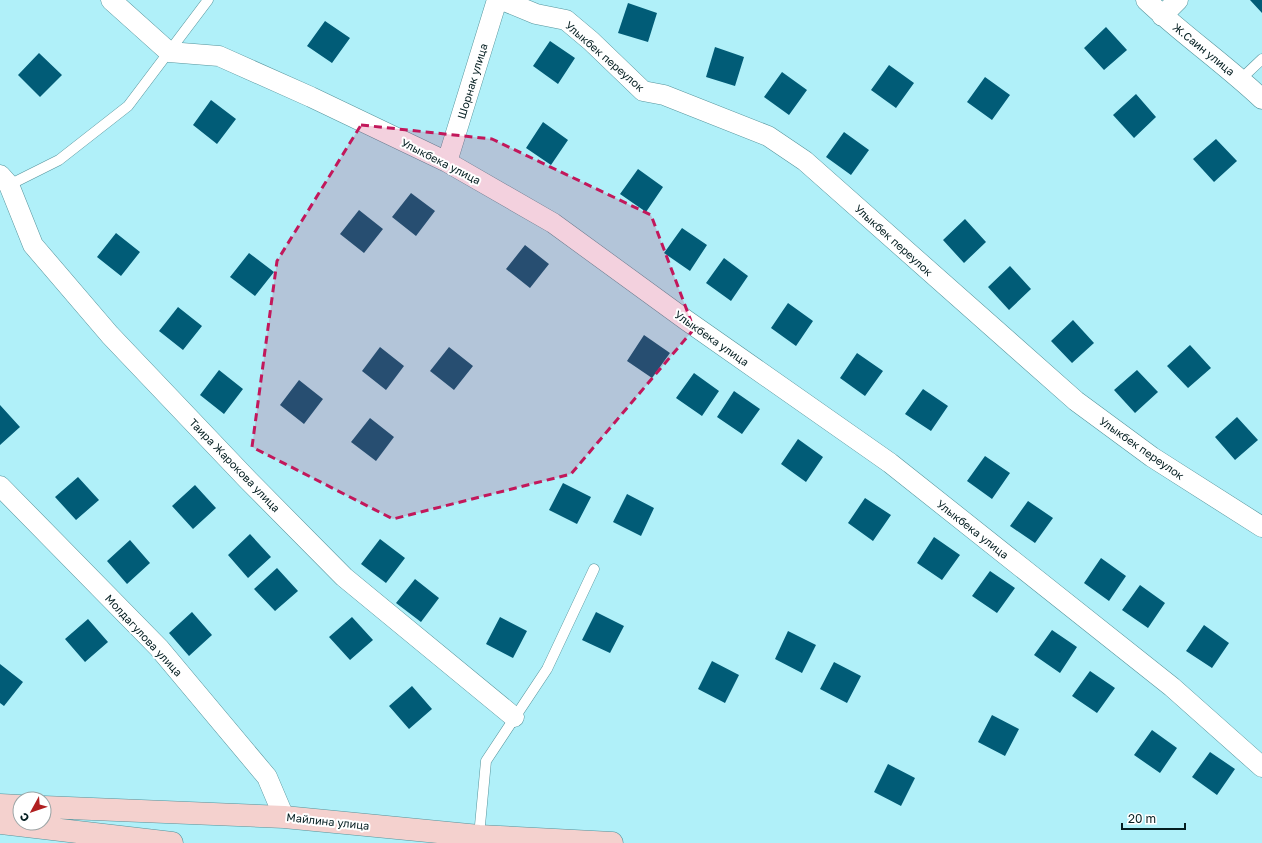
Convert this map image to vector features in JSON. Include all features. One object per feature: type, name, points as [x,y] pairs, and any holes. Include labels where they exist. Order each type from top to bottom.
[{"type":"street","points":[[111,0],[169,52]]},
{"type":"street","name":"Шорнак улица","points":[[447,162],[497,0]]},
{"type":"street","name":"Улыкбек переулок","points":[[502,0],[536,14],[566,20],[591,41],[643,91],[664,95],[768,136],[805,161],[1076,401],[1152,457],[1262,527]]},
{"type":"street","name":"Ж.Саин улица","points":[[1146,0],[1162,16],[1242,79],[1262,99]]},
{"type":"street","points":[[1162,16],[1178,0]]},
{"type":"street","name":"Улыкбека улица","points":[[169,52],[219,56],[311,97],[447,162],[553,223],[686,320],[890,463],[1172,687],[1262,767]]},
{"type":"street","name":"Таира Жарокова улица","points":[[4,180],[33,245],[121,346],[248,480],[344,577],[514,717]]},
{"type":"street","name":"Молдагулова улица","points":[[0,486],[159,648],[267,777],[284,817]]},
{"type":"street","points":[[0,805],[12,806]]},
{"type":"street","name":"Майлина улица","points":[[52,807],[284,817],[479,836],[612,843]]},
{"type":"street","points":[[0,824],[172,843]]},
{"type":"lane","points":[[4,180],[60,160],[128,106],[208,0]]},
{"type":"lane","points":[[1242,79],[1262,59]]},
{"type":"lane","points":[[479,836],[486,761],[547,669],[594,569]]},
{"type":"highlighted area","points":[[361,125],[492,139],[651,215],[694,329],[571,474],[393,519],[252,447],[277,261]]},
{"type":"building","points":[[1250,0],[1262,0],[1262,13]]},
{"type":"building","points":[[628,3],[657,13],[648,42],[618,33]]},
{"type":"building","points":[[325,21],[350,38],[332,63],[307,46]]},
{"type":"building","points":[[1106,27],[1127,50],[1104,70],[1084,48]]},
{"type":"building","points":[[550,41],[575,58],[558,84],[533,66]]},
{"type":"building","points":[[715,47],[744,57],[735,86],[706,77]]},
{"type":"building","points":[[39,53],[62,75],[40,97],[18,75]]},
{"type":"building","points":[[889,65],[914,83],[896,108],[871,90]]},
{"type":"building","points":[[782,72],[807,90],[789,115],[764,97]]},
{"type":"building","points":[[985,77],[1010,95],[992,120],[967,102]]},
{"type":"building","points":[[1136,94],[1156,117],[1134,138],[1113,115]]},
{"type":"building","points":[[211,100],[236,119],[217,144],[193,125]]},
{"type":"building","points":[[543,122],[568,140],[551,165],[526,148]]},
{"type":"building","points":[[844,132],[869,150],[851,175],[826,157]]},
{"type":"building","points":[[1216,139],[1237,161],[1214,182],[1193,159]]},
{"type":"building","points":[[638,169],[663,187],[646,212],[620,194]]},
{"type":"building","points":[[411,193],[435,211],[416,236],[392,217]]},
{"type":"building","points":[[359,210],[383,229],[364,253],[340,234]]},
{"type":"building","points":[[965,219],[986,242],[964,263],[943,240]]},
{"type":"building","points":[[682,228],[707,245],[690,271],[664,253]]},
{"type":"building","points":[[116,233],[140,252],[121,276],[97,257]]},
{"type":"building","points":[[525,245],[549,264],[530,288],[506,269]]},
{"type":"building","points":[[249,253],[274,272],[255,296],[230,277]]},
{"type":"building","points":[[724,258],[748,276],[731,301],[706,283]]},
{"type":"building","points":[[1010,266],[1031,289],[1009,310],[988,287]]},
{"type":"building","points":[[788,303],[813,321],[796,346],[771,328]]},
{"type":"building","points":[[178,307],[202,326],[183,350],[159,331]]},
{"type":"building","points":[[1073,320],[1094,343],[1072,363],[1051,341]]},
{"type":"building","points":[[644,335],[670,353],[652,378],[627,361]]},
{"type":"building","points":[[1190,345],[1211,368],[1188,388],[1167,366]]},
{"type":"building","points":[[380,347],[404,366],[386,390],[362,371]]},
{"type":"building","points":[[449,347],[473,366],[454,390],[430,371]]},
{"type":"building","points":[[857,353],[883,371],[865,396],[840,378]]},
{"type":"building","points":[[219,370],[243,389],[224,414],[200,395]]},
{"type":"building","points":[[1137,370],[1158,392],[1135,413],[1114,390]]},
{"type":"building","points":[[694,373],[719,391],[702,416],[676,398]]},
{"type":"building","points":[[299,380],[323,399],[304,424],[280,405]]},
{"type":"building","points":[[923,389],[948,406],[931,431],[905,414]]},
{"type":"building","points":[[734,391],[760,409],[742,434],[717,417]]},
{"type":"building","points":[[0,405],[20,427],[0,445]]},
{"type":"building","points":[[1237,417],[1258,440],[1235,460],[1215,437]]},
{"type":"building","points":[[370,418],[394,437],[376,461],[351,442]]},
{"type":"building","points":[[798,439],[823,457],[806,482],[781,464]]},
{"type":"building","points":[[985,456],[1010,473],[992,499],[967,481]]},
{"type":"building","points":[[78,477],[99,500],[76,520],[55,497]]},
{"type":"building","points":[[563,483],[591,497],[577,524],[549,510]]},
{"type":"building","points":[[195,485],[216,508],[193,529],[172,506]]},
{"type":"building","points":[[627,494],[654,508],[641,536],[613,522]]},
{"type":"building","points":[[865,498],[891,515],[873,541],[848,523]]},
{"type":"building","points":[[1028,501],[1053,518],[1035,543],[1010,526]]},
{"type":"building","points":[[250,534],[271,557],[248,578],[228,555]]},
{"type":"building","points":[[934,537],[960,555],[942,580],[917,563]]},
{"type":"building","points":[[380,539],[405,558],[386,583],[361,564]]},
{"type":"building","points":[[130,540],[150,563],[127,584],[107,561]]},
{"type":"building","points":[[1101,558],[1126,576],[1109,601],[1084,583]]},
{"type":"building","points":[[277,568],[298,591],[275,611],[254,589]]},
{"type":"building","points":[[990,571],[1015,588],[997,613],[972,596]]},
{"type":"building","points":[[415,579],[439,598],[421,622],[396,603]]},
{"type":"building","points":[[1140,585],[1165,603],[1148,628],[1122,610]]},
{"type":"building","points":[[192,612],[212,635],[189,656],[169,633]]},
{"type":"building","points":[[596,612],[624,626],[610,653],[582,640]]},
{"type":"building","points":[[352,617],[373,640],[350,660],[329,637]]},
{"type":"building","points":[[500,617],[527,631],[513,658],[486,644]]},
{"type":"building","points":[[88,619],[108,642],[85,662],[65,639]]},
{"type":"building","points":[[1204,625],[1229,643],[1212,668],[1186,651]]},
{"type":"building","points":[[1052,630],[1077,647],[1060,673],[1034,655]]},
{"type":"building","points":[[788,631],[816,645],[802,673],[775,659]]},
{"type":"building","points":[[712,661],[739,675],[725,703],[698,689]]},
{"type":"building","points":[[834,662],[861,676],[847,703],[820,689]]},
{"type":"building","points":[[0,664],[23,682],[4,706],[0,703]]},
{"type":"building","points":[[1090,671],[1115,688],[1097,713],[1072,696]]},
{"type":"building","points":[[412,686],[432,709],[409,729],[389,706]]},
{"type":"building","points":[[992,715],[1019,729],[1005,756],[978,742]]},
{"type":"building","points":[[1152,730],[1177,748],[1160,773],[1134,755]]},
{"type":"building","points":[[1210,752],[1235,769],[1217,795],[1192,777]]},
{"type":"building","points":[[888,764],[915,778],[901,806],[874,792]]}]
